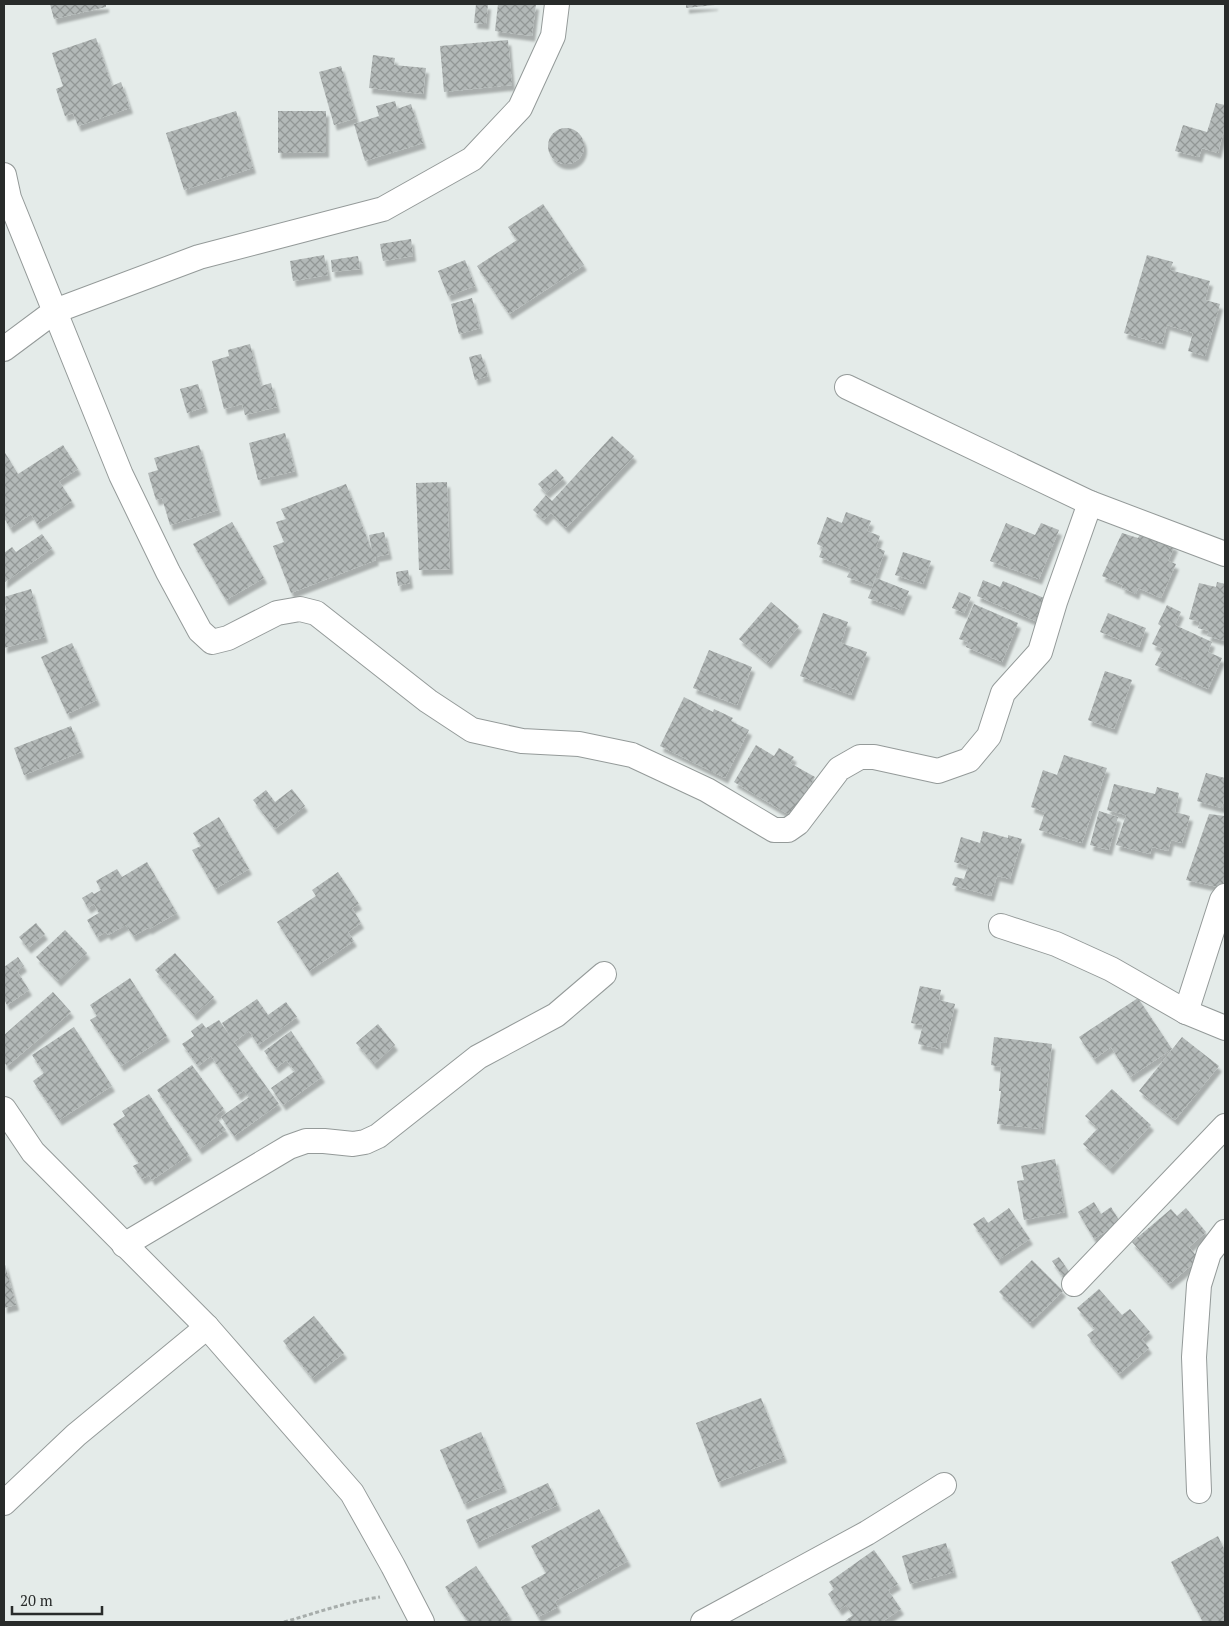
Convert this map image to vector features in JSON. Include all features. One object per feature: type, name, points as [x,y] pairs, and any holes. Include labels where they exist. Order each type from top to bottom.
[{"type":"street","points":[[4,349],[55,311],[199,257],[383,209],[472,160],[520,108],[553,36],[557,4]]},
{"type":"street","points":[[4,175],[10,198],[121,475],[168,572],[200,631],[212,642],[228,638],[277,613],[300,609],[316,613],[428,701],[472,730],[522,741],[578,744],[632,754],[707,790],[774,830],[788,830],[798,823],[840,769],[860,757],[874,757],[938,771],[969,760],[989,736],[1003,693],[1040,652],[1055,602],[1090,504]]},
{"type":"street","points":[[847,387],[1090,504],[1225,554]]},
{"type":"street","points":[[1186,1012],[1222,900],[1225,896]]},
{"type":"street","points":[[1001,926],[1056,944],[1111,969],[1186,1012],[1225,1028]]},
{"type":"street","points":[[124,1245],[290,1147],[306,1141],[353,1144],[365,1142],[378,1136],[478,1057],[556,1015],[604,974]]},
{"type":"street","points":[[4,1109],[34,1152],[207,1327],[352,1493],[422,1622]]},
{"type":"street","points":[[1074,1284],[1225,1126]]},
{"type":"street","points":[[1199,1491],[1194,1357],[1199,1285],[1208,1253],[1225,1232]]},
{"type":"street","points":[[4,1503],[76,1435],[207,1327]]},
{"type":"street","points":[[703,1622],[868,1533],[944,1485]]},
{"type":"path","points":[[284,1622],[316,1611],[352,1602],[408,1594]]},
{"type":"building","points":[[50,4],[106,4],[106,7],[54,19]]},
{"type":"building","points":[[476,4],[488,4],[486,24],[474,23]]},
{"type":"building","points":[[498,4],[536,4],[532,36],[495,31]]},
{"type":"building","points":[[686,4],[715,4],[715,5],[686,8]]},
{"type":"building","points":[[96,38],[112,86],[121,82],[130,108],[78,126],[73,113],[65,116],[56,89],[63,86],[52,53]]},
{"type":"building","points":[[508,40],[512,85],[444,92],[440,46]]},
{"type":"building","points":[[373,55],[395,58],[394,65],[426,68],[423,94],[369,88]]},
{"type":"building","points":[[341,66],[356,118],[334,125],[319,72]]},
{"type":"building","points":[[395,101],[397,109],[411,104],[423,143],[365,161],[354,124],[379,116],[376,106]]},
{"type":"building","points":[[1216,103],[1225,105],[1225,127],[1218,153],[1202,148],[1199,157],[1175,151],[1183,125],[1207,132]]},
{"type":"building","points":[[236,111],[253,168],[184,190],[166,133]]},
{"type":"building","points":[[278,111],[326,111],[326,152],[278,153]]},
{"type":"building","points":[[566,128],[573,129],[579,133],[583,139],[583,153],[579,159],[573,163],[566,164],[559,163],[553,159],[549,153],[548,146],[549,139],[553,133],[559,129]]},
{"type":"building","points":[[543,204],[584,265],[509,314],[477,266],[517,240],[508,227]]},
{"type":"building","points":[[411,239],[413,256],[383,261],[380,244]]},
{"type":"building","points":[[324,255],[328,275],[293,281],[290,261]]},
{"type":"building","points":[[1147,255],[1173,262],[1170,270],[1210,281],[1205,300],[1220,304],[1205,356],[1188,351],[1193,333],[1167,325],[1162,344],[1124,333]]},
{"type":"building","points":[[358,256],[360,269],[332,272],[331,260]]},
{"type":"building","points":[[465,260],[475,286],[448,296],[438,271]]},
{"type":"building","points":[[472,298],[480,328],[459,334],[451,304]]},
{"type":"building","points":[[250,344],[261,386],[271,383],[277,407],[245,415],[242,404],[224,409],[212,361],[229,356],[228,350]]},
{"type":"building","points":[[481,354],[488,376],[475,380],[469,357]]},
{"type":"building","points":[[198,384],[205,407],[187,413],[180,389]]},
{"type":"building","points":[[285,433],[295,471],[258,480],[249,443]]},
{"type":"building","points":[[612,436],[634,456],[566,528],[551,513],[544,520],[533,510],[546,495],[552,501]]},
{"type":"building","points":[[63,445],[78,469],[59,481],[72,501],[37,524],[31,514],[10,528],[4,518],[4,451],[18,474]]},
{"type":"building","points":[[199,445],[218,510],[170,525],[162,498],[156,500],[148,473],[158,470],[154,458]]},
{"type":"building","points":[[556,469],[564,478],[546,493],[538,484]]},
{"type":"building","points":[[447,482],[450,569],[419,570],[416,483]]},
{"type":"building","points":[[346,484],[372,551],[369,535],[384,532],[389,554],[375,557],[376,560],[291,593],[273,546],[284,542],[276,522],[286,519],[281,509]]},
{"type":"building","points":[[846,512],[871,521],[867,531],[880,536],[876,547],[885,551],[872,586],[847,577],[851,569],[819,557],[823,547],[817,544],[827,517],[842,523]]},
{"type":"building","points":[[232,522],[264,578],[226,600],[193,544]]},
{"type":"building","points":[[1006,523],[1035,535],[1041,523],[1059,530],[1039,579],[990,561]]},
{"type":"building","points":[[1143,529],[1175,546],[1168,561],[1176,564],[1161,598],[1138,588],[1136,594],[1121,587],[1123,585],[1102,576],[1122,533],[1138,538]]},
{"type":"building","points":[[42,534],[52,548],[4,583],[4,553],[12,547],[16,552]]},
{"type":"building","points":[[903,552],[931,561],[923,584],[895,575]]},
{"type":"building","points":[[408,570],[410,583],[398,586],[396,572]]},
{"type":"building","points":[[876,578],[909,591],[901,610],[868,598]]},
{"type":"building","points":[[983,580],[1000,587],[1003,581],[1049,600],[1040,623],[977,596]]},
{"type":"building","points":[[1217,582],[1225,584],[1225,641],[1207,636],[1209,631],[1198,628],[1200,622],[1189,619],[1199,583],[1216,587]]},
{"type":"building","points":[[31,589],[45,637],[4,648],[4,610],[6,610],[4,597]]},
{"type":"building","points":[[959,592],[971,597],[964,613],[952,608]]},
{"type":"building","points":[[771,602],[799,626],[768,663],[739,639]]},
{"type":"building","points":[[974,604],[1018,623],[1002,662],[966,647],[968,642],[959,639]]},
{"type":"building","points":[[1167,605],[1181,612],[1175,625],[1212,642],[1208,652],[1222,658],[1208,689],[1155,665],[1163,649],[1152,644],[1161,626],[1158,624]]},
{"type":"building","points":[[823,613],[848,622],[841,643],[867,652],[851,695],[800,676]]},
{"type":"building","points":[[1108,613],[1146,628],[1139,647],[1100,632]]},
{"type":"building","points":[[72,643],[97,700],[67,714],[41,657]]},
{"type":"building","points":[[709,650],[752,667],[737,705],[693,688]]},
{"type":"building","points":[[1105,671],[1132,680],[1114,729],[1088,720]]},
{"type":"building","points":[[684,697],[713,712],[714,709],[733,718],[731,721],[749,730],[725,778],[660,746]]},
{"type":"building","points":[[71,726],[81,752],[24,775],[14,748]]},
{"type":"building","points":[[756,745],[774,756],[779,748],[794,757],[790,763],[815,777],[791,816],[734,782]]},
{"type":"building","points":[[1064,755],[1107,768],[1082,843],[1039,830],[1045,812],[1031,807],[1043,770],[1057,775]]},
{"type":"building","points":[[1206,773],[1225,778],[1225,795],[1222,808],[1197,801]]},
{"type":"building","points":[[1114,784],[1155,794],[1157,787],[1179,793],[1175,812],[1190,816],[1182,843],[1171,840],[1168,851],[1152,847],[1150,854],[1116,845],[1126,815],[1107,810]]},
{"type":"building","points":[[292,789],[305,806],[275,829],[253,800],[266,790],[275,802]]},
{"type":"building","points":[[1099,811],[1118,817],[1109,850],[1090,845]]},
{"type":"building","points":[[1209,814],[1225,816],[1225,876],[1222,888],[1186,880]]},
{"type":"building","points":[[219,817],[249,869],[215,889],[192,850],[201,846],[193,833]]},
{"type":"building","points":[[983,831],[1008,838],[1008,835],[1022,839],[1010,879],[997,876],[991,896],[952,885],[955,877],[964,879],[968,866],[954,862],[961,837],[980,843]]},
{"type":"building","points":[[147,862],[177,913],[133,936],[126,925],[108,935],[106,932],[97,937],[87,920],[99,913],[94,904],[88,908],[82,898],[92,892],[94,894],[101,890],[96,881],[117,869],[122,877]]},
{"type":"building","points":[[338,872],[359,904],[352,908],[361,923],[348,932],[354,941],[309,971],[277,922],[316,896],[312,890]]},
{"type":"building","points":[[36,923],[45,934],[28,948],[19,937]]},
{"type":"building","points":[[65,930],[87,953],[58,981],[36,957]]},
{"type":"building","points":[[175,953],[214,997],[194,1015],[155,970]]},
{"type":"building","points":[[18,957],[24,966],[17,971],[29,990],[7,1005],[4,999],[4,967]]},
{"type":"building","points":[[130,978],[167,1036],[121,1066],[90,1020],[97,1016],[90,1005]]},
{"type":"building","points":[[920,986],[941,990],[939,1000],[955,1004],[946,1043],[941,1042],[940,1049],[918,1044],[923,1025],[911,1023]]},
{"type":"building","points":[[53,992],[71,1012],[7,1066],[4,1062],[4,1035]]},
{"type":"building","points":[[1138,998],[1172,1049],[1130,1077],[1111,1047],[1094,1059],[1079,1037]]},
{"type":"building","points":[[257,999],[268,1015],[286,1002],[297,1017],[258,1045],[249,1031],[234,1042],[279,1104],[234,1136],[221,1117],[249,1097],[244,1090],[238,1095],[211,1056],[198,1066],[182,1044],[194,1036],[191,1031],[202,1023],[206,1028],[219,1020],[232,1039],[222,1023]]},
{"type":"building","points":[[378,1024],[395,1045],[374,1064],[356,1043]]},
{"type":"building","points":[[74,1027],[112,1086],[59,1120],[33,1081],[44,1073],[32,1055]]},
{"type":"building","points":[[291,1031],[322,1077],[283,1105],[271,1088],[295,1071],[286,1060],[276,1068],[264,1051]]},
{"type":"building","points":[[994,1037],[1052,1044],[1042,1129],[997,1124],[1001,1091],[999,1091],[1001,1067],[991,1065]]},
{"type":"building","points":[[1182,1037],[1219,1066],[1175,1120],[1139,1091]]},
{"type":"building","points":[[192,1065],[224,1109],[215,1116],[226,1130],[199,1149],[157,1090]]},
{"type":"building","points":[[1112,1089],[1151,1125],[1110,1169],[1083,1144],[1098,1128],[1085,1116]]},
{"type":"building","points":[[149,1094],[189,1155],[152,1180],[149,1175],[142,1179],[133,1166],[139,1163],[113,1124],[125,1116],[122,1111]]},
{"type":"building","points":[[1055,1159],[1065,1212],[1024,1220],[1017,1181],[1024,1180],[1021,1166]]},
{"type":"building","points":[[1094,1202],[1101,1214],[1111,1207],[1120,1222],[1094,1239],[1078,1212]]},
{"type":"building","points":[[1009,1208],[1030,1239],[998,1260],[973,1224],[984,1217],[988,1223]]},
{"type":"building","points":[[1186,1208],[1206,1232],[1189,1247],[1199,1259],[1169,1284],[1132,1242],[1171,1209],[1177,1216]]},
{"type":"building","points":[[1059,1257],[1072,1276],[1065,1280],[1052,1261]]},
{"type":"building","points":[[1032,1260],[1063,1291],[1030,1323],[999,1292]]},
{"type":"building","points":[[4,1261],[16,1305],[4,1308]]},
{"type":"building","points":[[1099,1289],[1122,1315],[1130,1309],[1150,1332],[1142,1339],[1149,1348],[1119,1374],[1087,1335],[1095,1329],[1077,1308]]},
{"type":"building","points":[[314,1316],[344,1353],[312,1378],[283,1341]]},
{"type":"building","points":[[761,1398],[784,1457],[718,1482],[696,1423]]},
{"type":"building","points":[[481,1432],[504,1487],[464,1504],[440,1450]]},
{"type":"building","points":[[548,1483],[558,1505],[476,1543],[466,1520]]},
{"type":"building","points":[[599,1509],[628,1561],[555,1601],[558,1607],[538,1617],[521,1587],[546,1573],[531,1546]]},
{"type":"building","points":[[1218,1536],[1225,1551],[1225,1622],[1203,1622],[1171,1562]]},
{"type":"building","points":[[946,1543],[954,1572],[910,1584],[902,1556]]},
{"type":"building","points":[[874,1550],[898,1584],[888,1590],[901,1609],[882,1622],[846,1622],[853,1615],[846,1605],[839,1610],[828,1594],[834,1589],[829,1582]]},
{"type":"building","points":[[476,1566],[509,1615],[499,1622],[468,1622],[445,1587]]}]
